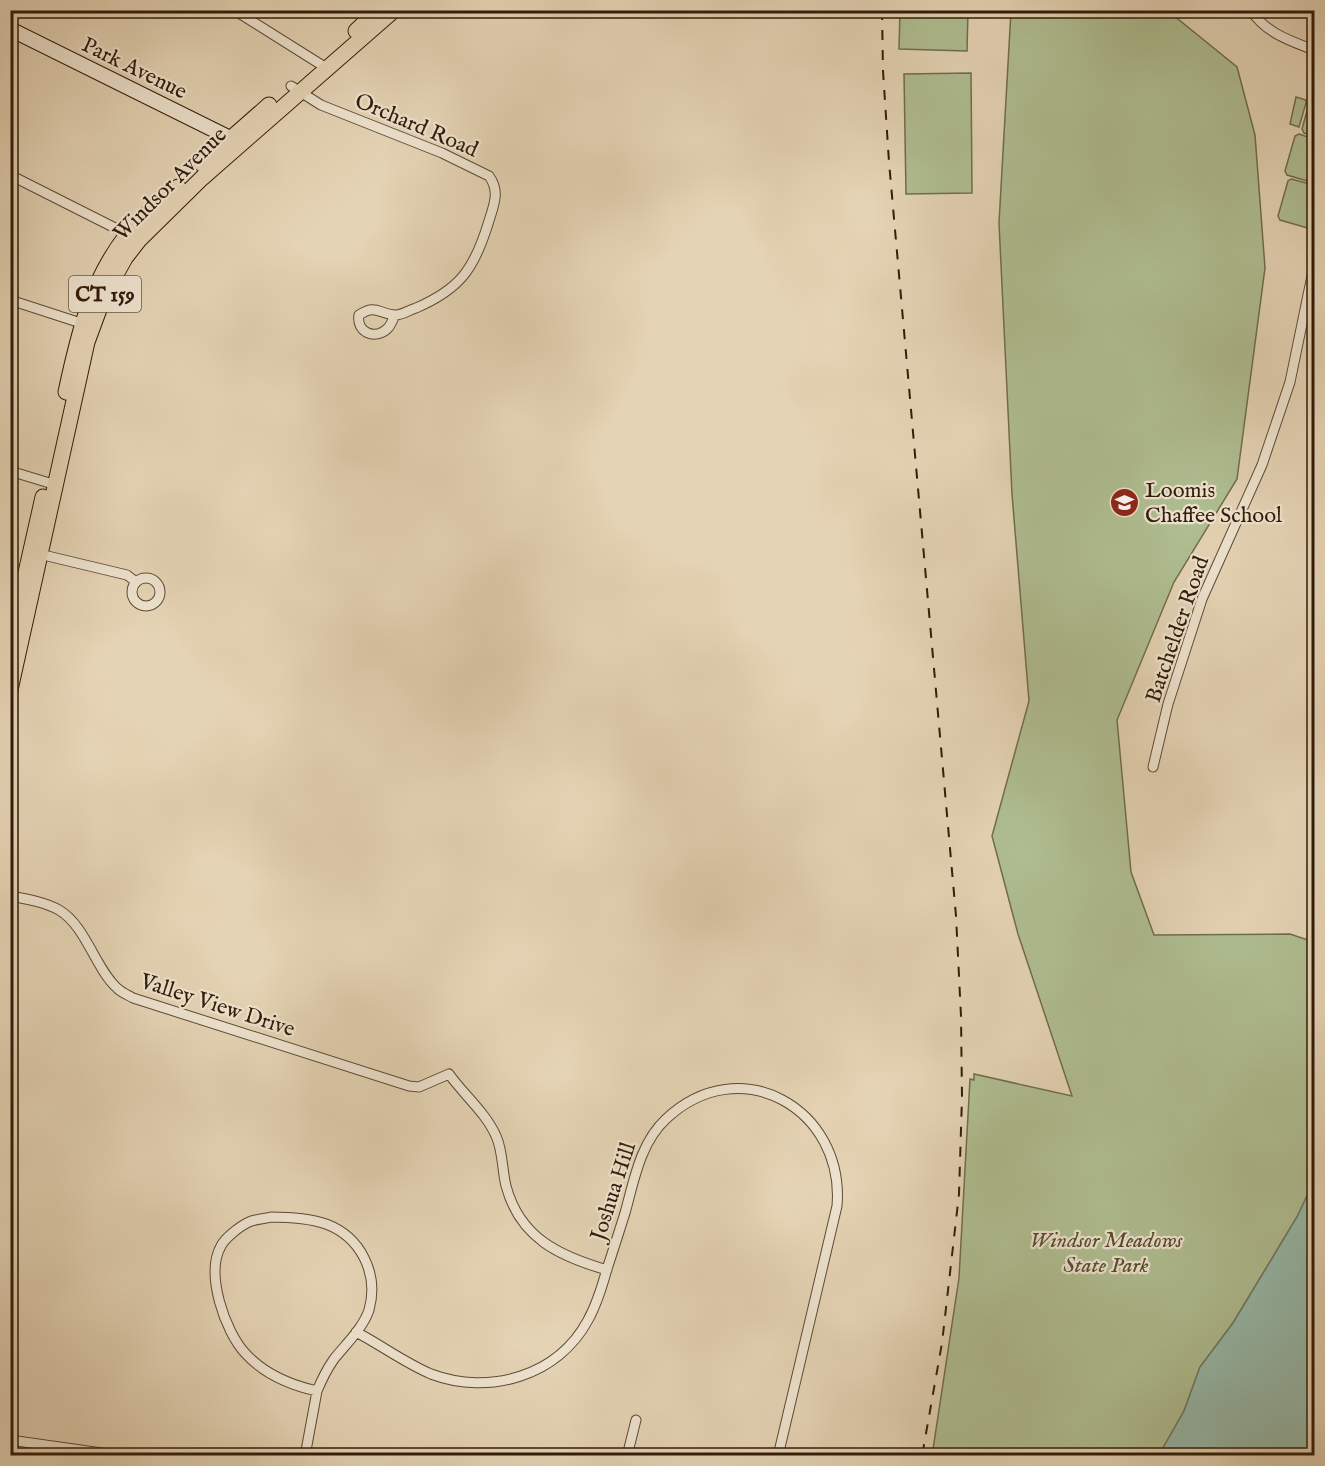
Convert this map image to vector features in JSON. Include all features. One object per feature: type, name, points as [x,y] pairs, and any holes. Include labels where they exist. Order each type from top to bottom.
[{"type":"main road","name":"Windsor Avenue","points":[[324,66],[378,10]]},
{"type":"main road","name":"Windsor Avenue","points":[[10,690],[35,553],[87,325],[125,258],[133,237],[202,178],[234,141],[394,10]]},
{"type":"main road","name":"Park Avenue","points":[[10,29],[234,141]]},
{"type":"main road","name":"Windsor Avenue","points":[[10,641],[35,553]]},
{"type":"street","points":[[234,10],[324,66]]},
{"type":"street","points":[[1251,10],[1265,27],[1314,50]]},
{"type":"street","name":"Orchard Road","points":[[296,89],[321,105],[442,153],[489,176],[492,180],[496,198],[478,255],[467,271],[439,298],[395,315]]},
{"type":"street","points":[[10,175],[133,237]]},
{"type":"street","name":"Batchelder Road","points":[[1153,767],[1171,694],[1198,609],[1262,465],[1290,382],[1314,266]]},
{"type":"street","points":[[10,300],[87,325]]},
{"type":"street","points":[[10,471],[51,483]]},
{"type":"street","points":[[35,553],[127,575],[136,582]]},
{"type":"street","name":"Valley View Drive","points":[[10,896],[37,902],[62,912],[71,920],[109,980],[119,990],[133,998],[409,1086],[419,1087],[449,1074],[492,1126],[498,1139],[506,1188],[518,1215],[532,1233],[551,1249],[575,1261],[607,1270]]},
{"type":"street","name":"Joshua Hill","points":[[356,1332],[430,1373],[467,1383],[500,1382],[534,1371],[549,1363],[574,1342],[595,1307],[636,1175],[649,1140],[656,1130],[677,1110],[710,1093],[746,1090],[781,1099],[810,1120],[826,1144],[835,1166],[839,1191],[778,1455]]},
{"type":"street","points":[[305,1455],[317,1391],[324,1373],[356,1332],[369,1311],[370,1272],[362,1252],[347,1236],[327,1224],[297,1217],[271,1217],[248,1222],[220,1246],[216,1262],[218,1295],[223,1316],[240,1346],[250,1358],[271,1374],[303,1388],[317,1391]]},
{"type":"street","points":[[627,1455],[636,1420]]},
{"type":"street","points":[[10,1440],[123,1455]]},
{"type":"green space","points":[[900,11],[968,11],[967,51],[899,49]]},
{"type":"green space","name":"Windsor Meadows State Park","points":[[1011,11],[1168,11],[1237,67],[1255,135],[1265,268],[1237,479],[1174,582],[1117,720],[1131,872],[1154,935],[1290,934],[1314,942],[1314,1181],[1297,1217],[1233,1323],[1200,1367],[1184,1411],[1159,1455],[932,1456],[959,1278],[970,1079],[974,1080],[974,1074],[1072,1096],[1018,934],[992,836],[1029,701],[1012,494],[999,223]]},
{"type":"green space","points":[[971,73],[972,193],[906,194],[904,74]]},
{"type":"green space","points":[[1312,92],[1314,93],[1314,136],[1304,133],[1302,129]]},
{"type":"green space","points":[[1296,97],[1306,100],[1299,127],[1290,124]]},
{"type":"green space","points":[[1299,134],[1314,139],[1314,183],[1287,175],[1285,171],[1295,136]]},
{"type":"green space","points":[[1291,179],[1314,185],[1314,226],[1311,229],[1280,220],[1278,216],[1288,181]]},
{"type":"shaded area","points":[[1314,1181],[1314,1455],[1159,1455],[1184,1411],[1200,1367],[1233,1323],[1297,1217]]},
{"type":"railway","points":[[882,10],[883,71],[889,162],[956,916],[961,1016],[962,1097],[959,1194],[942,1343],[922,1456]]},
{"type":"place","name":"Loomis Chaffee School","points":[[1124,502]]}]
